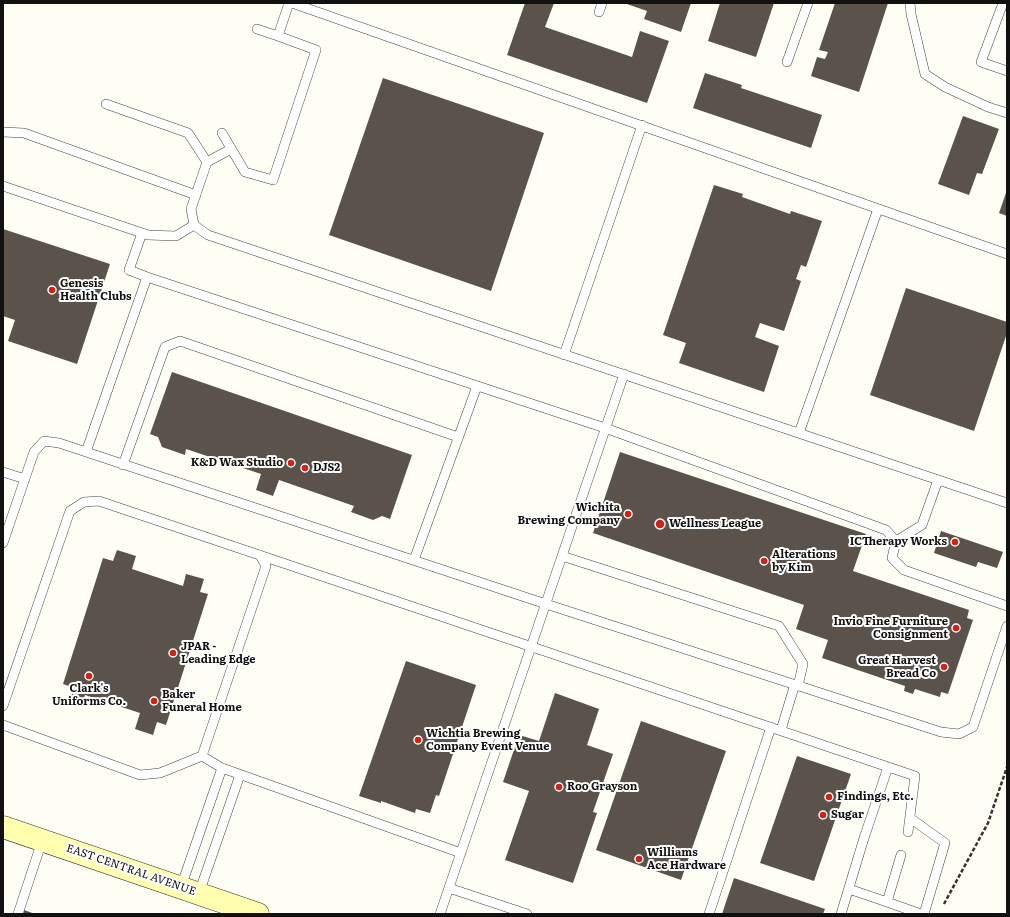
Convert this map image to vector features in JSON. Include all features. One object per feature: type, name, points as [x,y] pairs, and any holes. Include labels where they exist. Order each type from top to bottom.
[{"type":"main road","name":"EAST CENTRAL AVENUE","points":[[3,826],[258,914]]},
{"type":"lane","points":[[278,36],[289,3]]},
{"type":"lane","points":[[292,3],[1007,254]]},
{"type":"lane","points":[[599,12],[602,3]]},
{"type":"lane","points":[[787,62],[808,3]]},
{"type":"lane","points":[[910,3],[911,14],[925,74],[945,87],[988,107],[1007,113]]},
{"type":"lane","points":[[1002,3],[981,62],[1007,71]]},
{"type":"lane","points":[[222,133],[245,172],[273,180],[316,50],[257,29]]},
{"type":"lane","points":[[106,104],[188,133],[207,162]]},
{"type":"lane","points":[[564,354],[642,126]]},
{"type":"lane","points":[[3,132],[24,133],[196,195]]},
{"type":"lane","points":[[231,149],[207,162],[191,209],[194,225],[208,235],[1007,503]]},
{"type":"lane","points":[[3,186],[148,235],[176,236],[194,225]]},
{"type":"lane","points":[[799,433],[878,208]]},
{"type":"lane","points":[[142,233],[129,270],[605,428],[886,530],[896,541]]},
{"type":"lane","points":[[86,452],[147,277]]},
{"type":"lane","points":[[123,465],[165,347],[180,341],[458,437]]},
{"type":"lane","points":[[440,914],[624,374]]},
{"type":"lane","points":[[414,560],[477,386]]},
{"type":"lane","points":[[3,543],[34,452],[44,441],[59,443],[546,604],[941,732],[959,734],[973,727],[1007,626]]},
{"type":"lane","points":[[3,472],[25,479]]},
{"type":"lane","points":[[938,480],[922,525],[896,541],[892,558],[904,570],[1007,606]]},
{"type":"lane","points":[[3,706],[70,511],[84,502],[99,502],[915,776],[908,832]]},
{"type":"lane","points":[[3,725],[140,775],[160,773],[202,756],[266,566],[260,555]]},
{"type":"lane","points":[[562,556],[779,626],[803,664],[781,730]]},
{"type":"lane","points":[[709,914],[771,727]]},
{"type":"lane","points":[[202,756],[222,768],[240,775],[461,853]]},
{"type":"lane","points":[[841,914],[888,767]]},
{"type":"lane","points":[[190,890],[222,768]]},
{"type":"lane","points":[[190,890],[240,775]]},
{"type":"lane","points":[[848,889],[922,914],[946,843],[910,818]]},
{"type":"lane","points":[[18,914],[42,839]]},
{"type":"lane","points":[[887,902],[901,855]]},
{"type":"lane","points":[[449,888],[527,914]]},
{"type":"path","points":[[941,910],[988,823],[1007,767]]},
{"type":"building","points":[[525,3],[554,3],[545,27],[632,57],[640,31],[669,41],[647,103],[507,55]]},
{"type":"building","points":[[624,3],[691,3],[681,32],[644,19],[647,11]]},
{"type":"building","points":[[720,3],[774,3],[756,57],[708,41]]},
{"type":"building","points":[[835,3],[888,3],[859,92],[811,76],[817,57],[825,59],[828,52],[819,50]]},
{"type":"building","points":[[705,73],[742,85],[741,88],[822,115],[811,148],[693,108]]},
{"type":"building","points":[[383,78],[544,133],[491,291],[329,235]]},
{"type":"building","points":[[963,116],[999,129],[982,174],[977,173],[969,195],[938,184]]},
{"type":"building","points":[[714,185],[743,194],[742,197],[790,214],[791,211],[822,221],[806,267],[801,265],[796,279],[801,281],[784,331],[760,323],[755,337],[779,346],[764,392],[679,363],[686,343],[663,335]]},
{"type":"building","points":[[1007,190],[1007,216],[999,213]]},
{"type":"building","name":"Genesis Health Clubs","points":[[3,229],[110,264],[77,364],[8,341],[15,320],[3,316]]},
{"type":"building","points":[[906,288],[1007,322],[1007,333],[974,431],[870,395]]},
{"type":"building","points":[[172,372],[412,455],[390,519],[382,516],[373,520],[351,512],[354,506],[279,480],[273,496],[256,490],[261,474],[186,449],[185,455],[162,447],[158,437],[150,434]]},
{"type":"building","points":[[620,452],[866,534],[853,571],[969,610],[967,618],[973,620],[948,694],[941,692],[940,697],[915,689],[913,694],[904,691],[905,686],[822,658],[828,640],[796,629],[804,605],[593,533]]},
{"type":"building","name":"ICTherapy Works","points":[[941,531],[1003,552],[997,568],[978,562],[976,567],[934,553]]},
{"type":"building","points":[[117,550],[136,556],[132,569],[183,586],[186,574],[204,579],[200,592],[208,594],[166,725],[157,722],[153,735],[135,729],[140,713],[85,695],[81,707],[69,703],[74,688],[63,684],[103,558],[113,561]]},
{"type":"building","name":"Wichtia Brewing Company Event Venue","points":[[406,661],[476,685],[439,796],[436,795],[430,813],[416,809],[415,813],[381,801],[381,803],[359,796]]},
{"type":"building","name":"Roo Grayson","points":[[555,693],[599,709],[587,745],[613,754],[593,812],[597,813],[573,883],[505,860],[529,791],[503,782],[519,735],[539,741]]},
{"type":"building","points":[[641,721],[726,751],[681,880],[596,850]]},
{"type":"building","points":[[797,756],[851,774],[814,881],[760,863]]},
{"type":"building","points":[[734,878],[825,909],[823,914],[722,914]]},
{"type":"building","points":[[24,910],[35,914],[23,914]]},
{"type":"place","name":"Genesis Health Clubs","points":[[52,290]]},
{"type":"place","name":"K&D Wax Studio","points":[[291,463]]},
{"type":"place","name":"DJS2","points":[[305,468]]},
{"type":"place","name":"Wichita Brewing Company","points":[[628,514]]},
{"type":"place","name":"Wellness League","points":[[660,524]]},
{"type":"place","name":"ICTherapy Works","points":[[955,542]]},
{"type":"place","name":"Alterations by Kim","points":[[764,561]]},
{"type":"place","name":"Invio Fine Furniture Consignment","points":[[956,628]]},
{"type":"place","name":"JPAR - Leading Edge","points":[[173,653]]},
{"type":"place","name":"Great Harvest Bread Co","points":[[944,667]]},
{"type":"place","name":"Clark's Uniforms Co.","points":[[89,676]]},
{"type":"place","name":"Baker Funeral Home","points":[[154,701]]},
{"type":"place","name":"Wichtia Brewing Company Event Venue","points":[[418,740]]},
{"type":"place","name":"Roo Grayson","points":[[559,787]]},
{"type":"place","name":"Findings, Etc.","points":[[829,797]]},
{"type":"place","name":"Sugar","points":[[823,815]]},
{"type":"place","name":"Williams Ace Hardware","points":[[639,859]]}]
